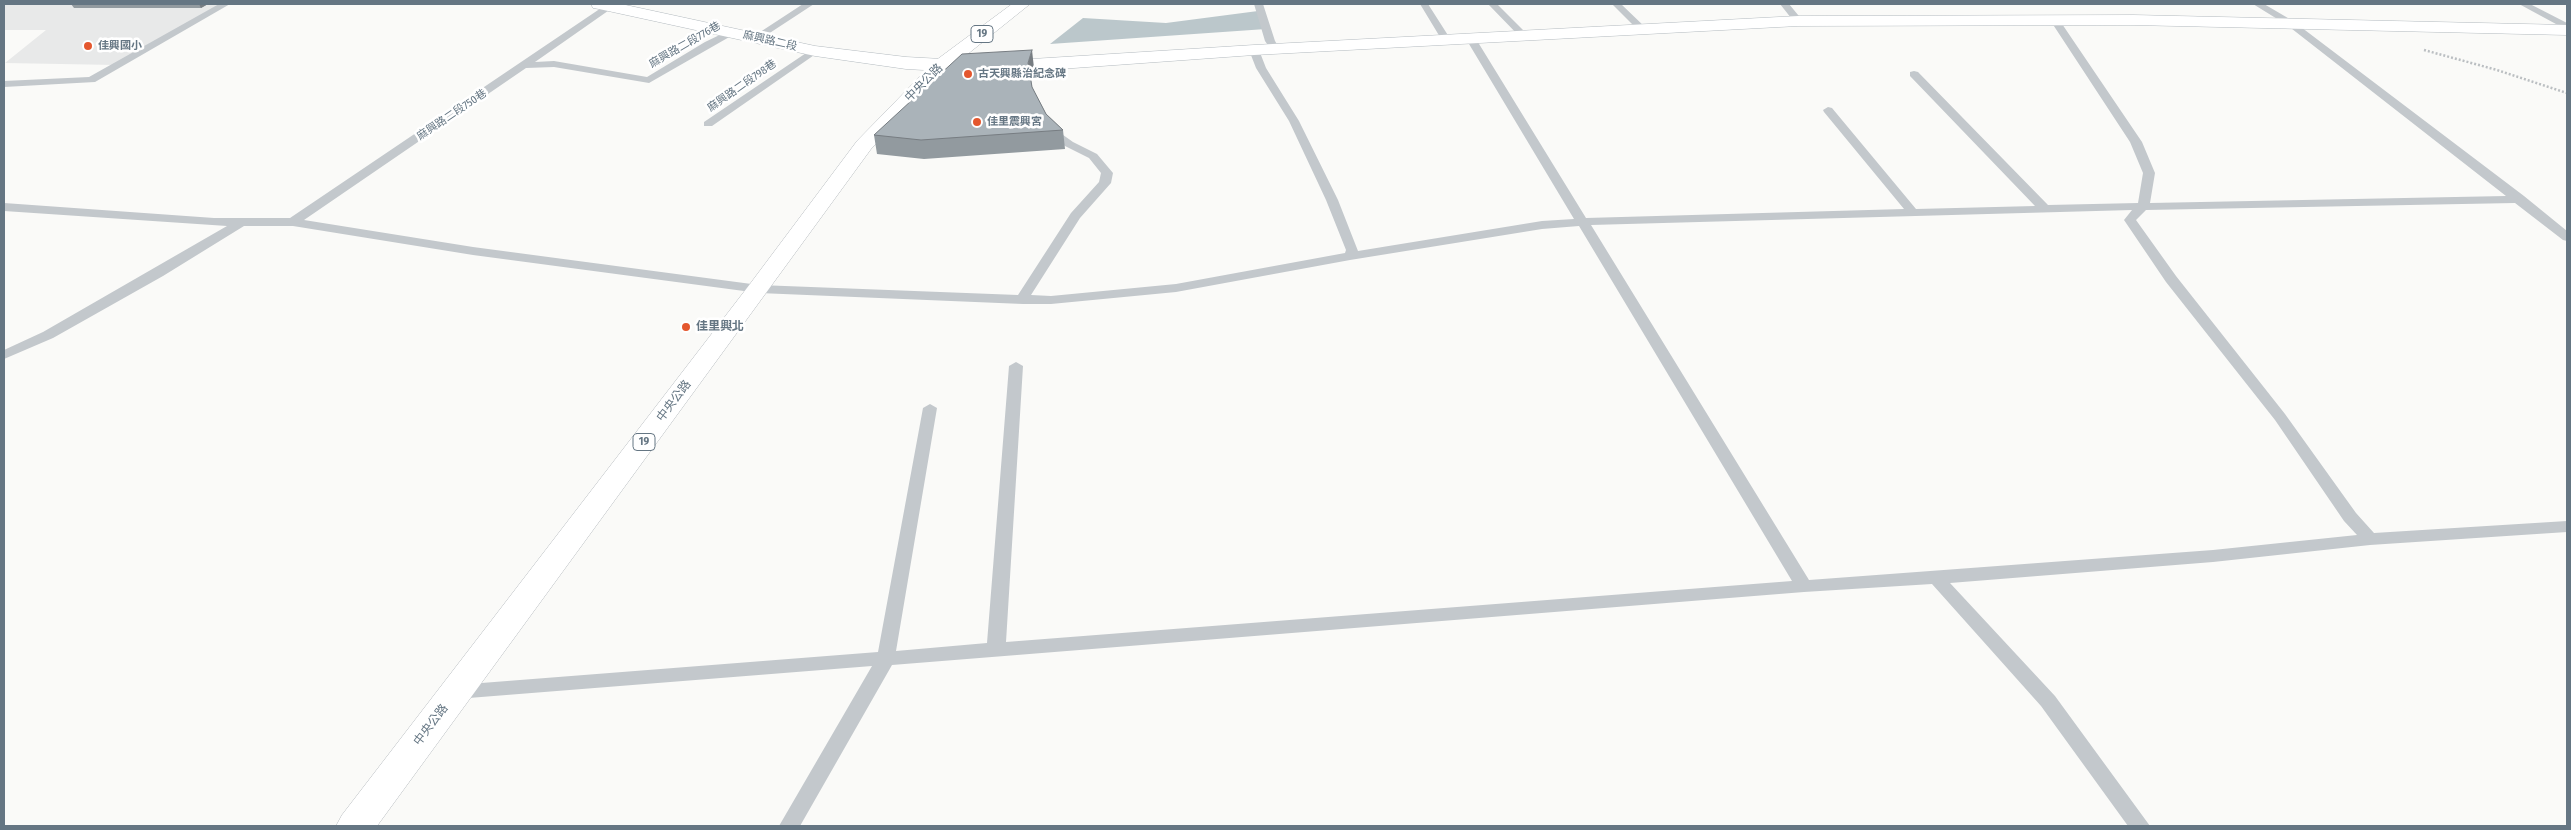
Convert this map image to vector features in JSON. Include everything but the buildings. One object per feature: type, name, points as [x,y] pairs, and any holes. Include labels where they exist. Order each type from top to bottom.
[{"type":"street","name":"中央公路","points":[[355,826],[759,289],[864,145],[942,65],[1021,4]]},
{"type":"street","name":"麻興路二段","points":[[605,5],[815,51],[906,63],[1032,69],[1254,50],[1798,21],[2055,20],[2567,29]]},
{"type":"lane","points":[[4,84],[90,80],[225,4]]},
{"type":"lane","points":[[756,38],[809,4]]},
{"type":"lane","points":[[1258,4],[1270,41],[1275,49]]},
{"type":"lane","points":[[1424,4],[1446,40]]},
{"type":"lane","points":[[1492,4],[1524,36]]},
{"type":"lane","points":[[1616,4],[1643,30]]},
{"type":"lane","points":[[1784,4],[1798,21]]},
{"type":"lane","points":[[2258,4],[2290,23],[2567,237]]},
{"type":"lane","points":[[2524,4],[2567,29]]},
{"type":"lane","name":"麻興路二段750巷","points":[[293,222],[526,65],[605,5]]},
{"type":"lane","points":[[2055,20],[2136,142],[2149,173],[2143,206],[2130,220],[2171,280],[2280,417],[2350,518],[2370,539]]},
{"type":"lane","name":"麻興路二段776巷","points":[[526,65],[554,64],[649,80],[708,44],[733,32]]},
{"type":"lane","points":[[1471,39],[1804,586]]},
{"type":"lane","points":[[1254,50],[1260,68],[1294,120],[1332,200],[1352,250],[1350,256]]},
{"type":"lane","name":"麻興路二段798巷","points":[[708,124],[815,51]]},
{"type":"lane","points":[[1914,74],[2045,209]]},
{"type":"lane","points":[[1828,110],[1913,213]]},
{"type":"lane","points":[[1023,300],[1026,292],[1075,216],[1104,183],[1107,173],[1093,156],[1052,132],[1044,116]]},
{"type":"lane","points":[[4,207],[214,222],[293,222],[473,251],[759,289],[1051,300],[1176,288],[1350,256],[1542,225],[1584,222],[2143,206],[2520,199]]},
{"type":"lane","points":[[4,355],[48,335],[158,273],[241,222]]},
{"type":"lane","points":[[996,650],[1016,366]]},
{"type":"lane","points":[[789,826],[886,658],[930,408]]},
{"type":"lane","points":[[456,692],[1804,586],[1936,578],[2213,556],[2370,539],[2567,527]]},
{"type":"lane","points":[[1936,578],[2048,701],[2140,826]]},
{"type":"path","points":[[2419,49],[2497,70],[2567,93]]},
{"type":"shaded area","name":"佳興國小","points":[[4,4],[228,4],[116,65],[5,63],[46,30],[4,30]]},
{"type":"shaded area","points":[[1258,11],[1266,29],[1050,44],[1083,18],[1166,23]]},
{"type":"place","name":"佳興國小","points":[[88,46]]},
{"type":"place","name":"古天興縣治紀念碑","points":[[968,74]]},
{"type":"place","name":"佳里震興宮","points":[[977,122]]},
{"type":"place","name":"佳里興北","points":[[686,327]]}]
